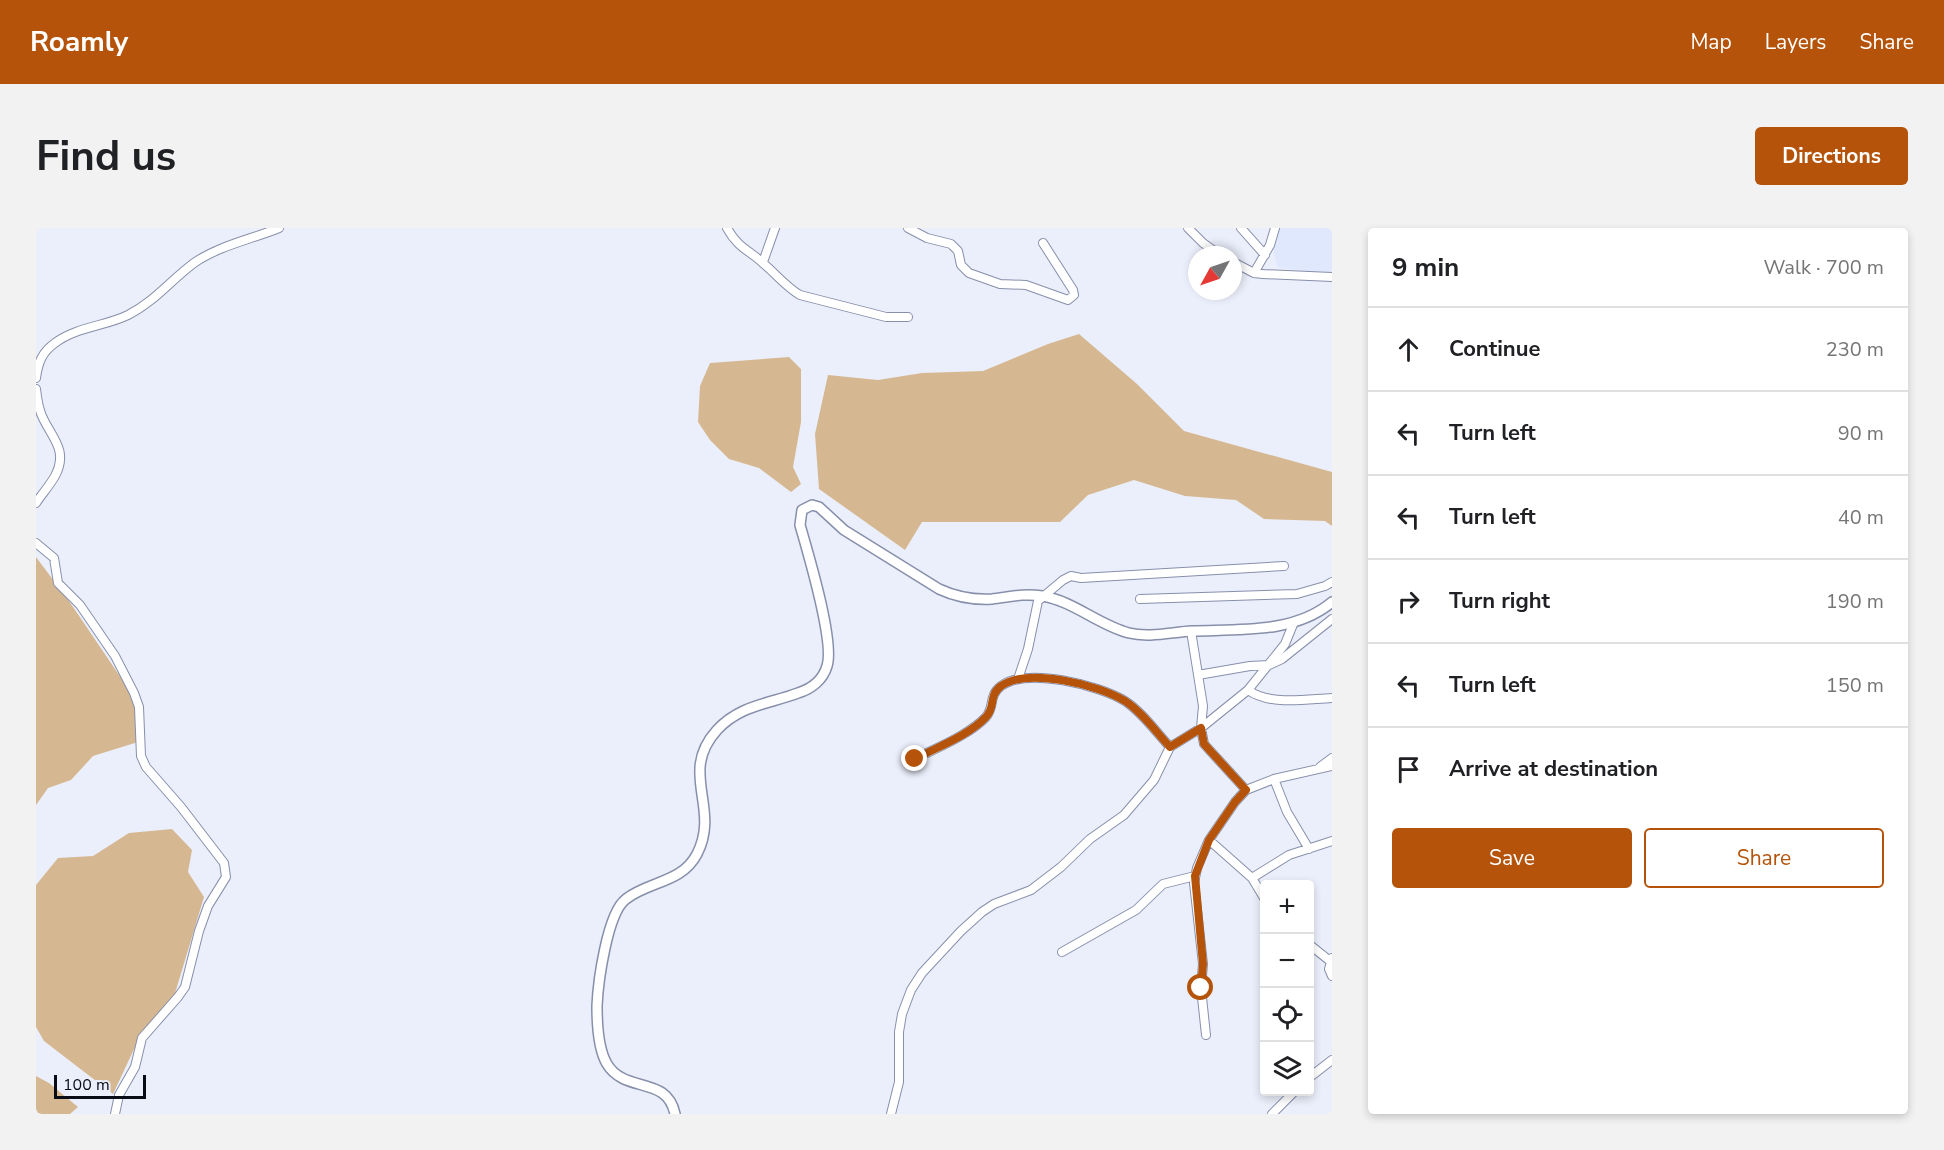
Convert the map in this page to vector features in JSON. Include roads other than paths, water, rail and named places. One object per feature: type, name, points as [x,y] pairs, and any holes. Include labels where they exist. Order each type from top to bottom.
[{"type":"main road","points":[[675,1114],[672,1102],[666,1095],[657,1089],[637,1085],[617,1076],[605,1062],[600,1042],[597,1006],[601,968],[610,928],[624,900],[675,877],[685,870],[697,855],[702,843],[705,822],[699,771],[700,759],[709,740],[736,714],[758,704],[810,688],[818,682],[828,666],[828,633],[800,525],[802,510],[812,505],[819,507],[844,530],[952,595],[963,598],[993,599],[1010,595],[1043,596],[1065,602],[1116,629],[1141,635],[1249,630],[1294,622],[1312,616],[1332,602]]},
{"type":"street","points":[[36,378],[38,364],[44,353],[55,342],[125,316],[145,306],[195,262],[279,228]]},
{"type":"street","points":[[727,228],[734,240],[746,252],[763,262],[792,291],[800,295],[886,317],[908,317]]},
{"type":"street","points":[[763,262],[775,228]]},
{"type":"street","points":[[908,228],[927,238],[951,244],[957,251],[961,265],[969,273],[1000,284],[1026,285],[1068,300],[1074,295],[1073,290],[1043,243]]},
{"type":"street","points":[[1188,228],[1207,246]]},
{"type":"street","points":[[1241,228],[1265,255]]},
{"type":"street","points":[[1254,273],[1265,255],[1275,228]]},
{"type":"street","points":[[1242,267],[1254,273],[1332,277]]},
{"type":"street","points":[[36,389],[43,418],[55,437],[60,451],[60,463],[56,475],[36,502]]},
{"type":"street","points":[[36,543],[54,558],[58,583],[80,605],[115,656],[134,693],[139,707],[141,756],[146,766],[181,807],[224,863],[226,870],[226,877],[208,906],[199,931],[185,987],[142,1038],[135,1067],[119,1095],[115,1114]]},
{"type":"street","points":[[1018,679],[1028,649],[1037,604],[1043,596],[1071,576],[1093,577],[1284,566]]},
{"type":"street","points":[[1140,599],[1298,594],[1332,582]]},
{"type":"street","points":[[1198,675],[1269,665],[1282,660],[1332,619]]},
{"type":"street","points":[[891,1114],[899,1082],[898,1032],[911,990],[922,973],[982,912],[994,904],[1031,890],[1061,867],[1090,839],[1124,816],[1154,780],[1170,747],[1201,728],[1248,690],[1286,644],[1294,622]]},
{"type":"street","points":[[1191,631],[1203,706],[1201,728],[1204,744],[1246,790]]},
{"type":"street","points":[[915,759],[984,719],[990,712],[992,695],[999,687],[1018,679],[1029,678],[1065,681],[1092,687],[1124,701],[1138,712],[1170,747]]},
{"type":"street","points":[[1248,690],[1256,696],[1269,699],[1332,698]]},
{"type":"street","points":[[1319,768],[1332,758]]},
{"type":"street","points":[[1206,1035],[1201,988],[1203,964],[1195,876],[1209,840],[1246,790],[1274,779],[1332,766]]},
{"type":"street","points":[[1274,779],[1287,812],[1308,849]]},
{"type":"street","points":[[1209,840],[1251,878],[1260,892]]},
{"type":"street","points":[[1251,878],[1289,855],[1332,841]]},
{"type":"street","points":[[1062,952],[1136,910],[1163,884],[1195,876]]},
{"type":"street","points":[[1314,948],[1331,959],[1329,969],[1332,976]]},
{"type":"street","points":[[1314,1074],[1332,1060]]},
{"type":"street","points":[[1272,1114],[1290,1096]]}]
